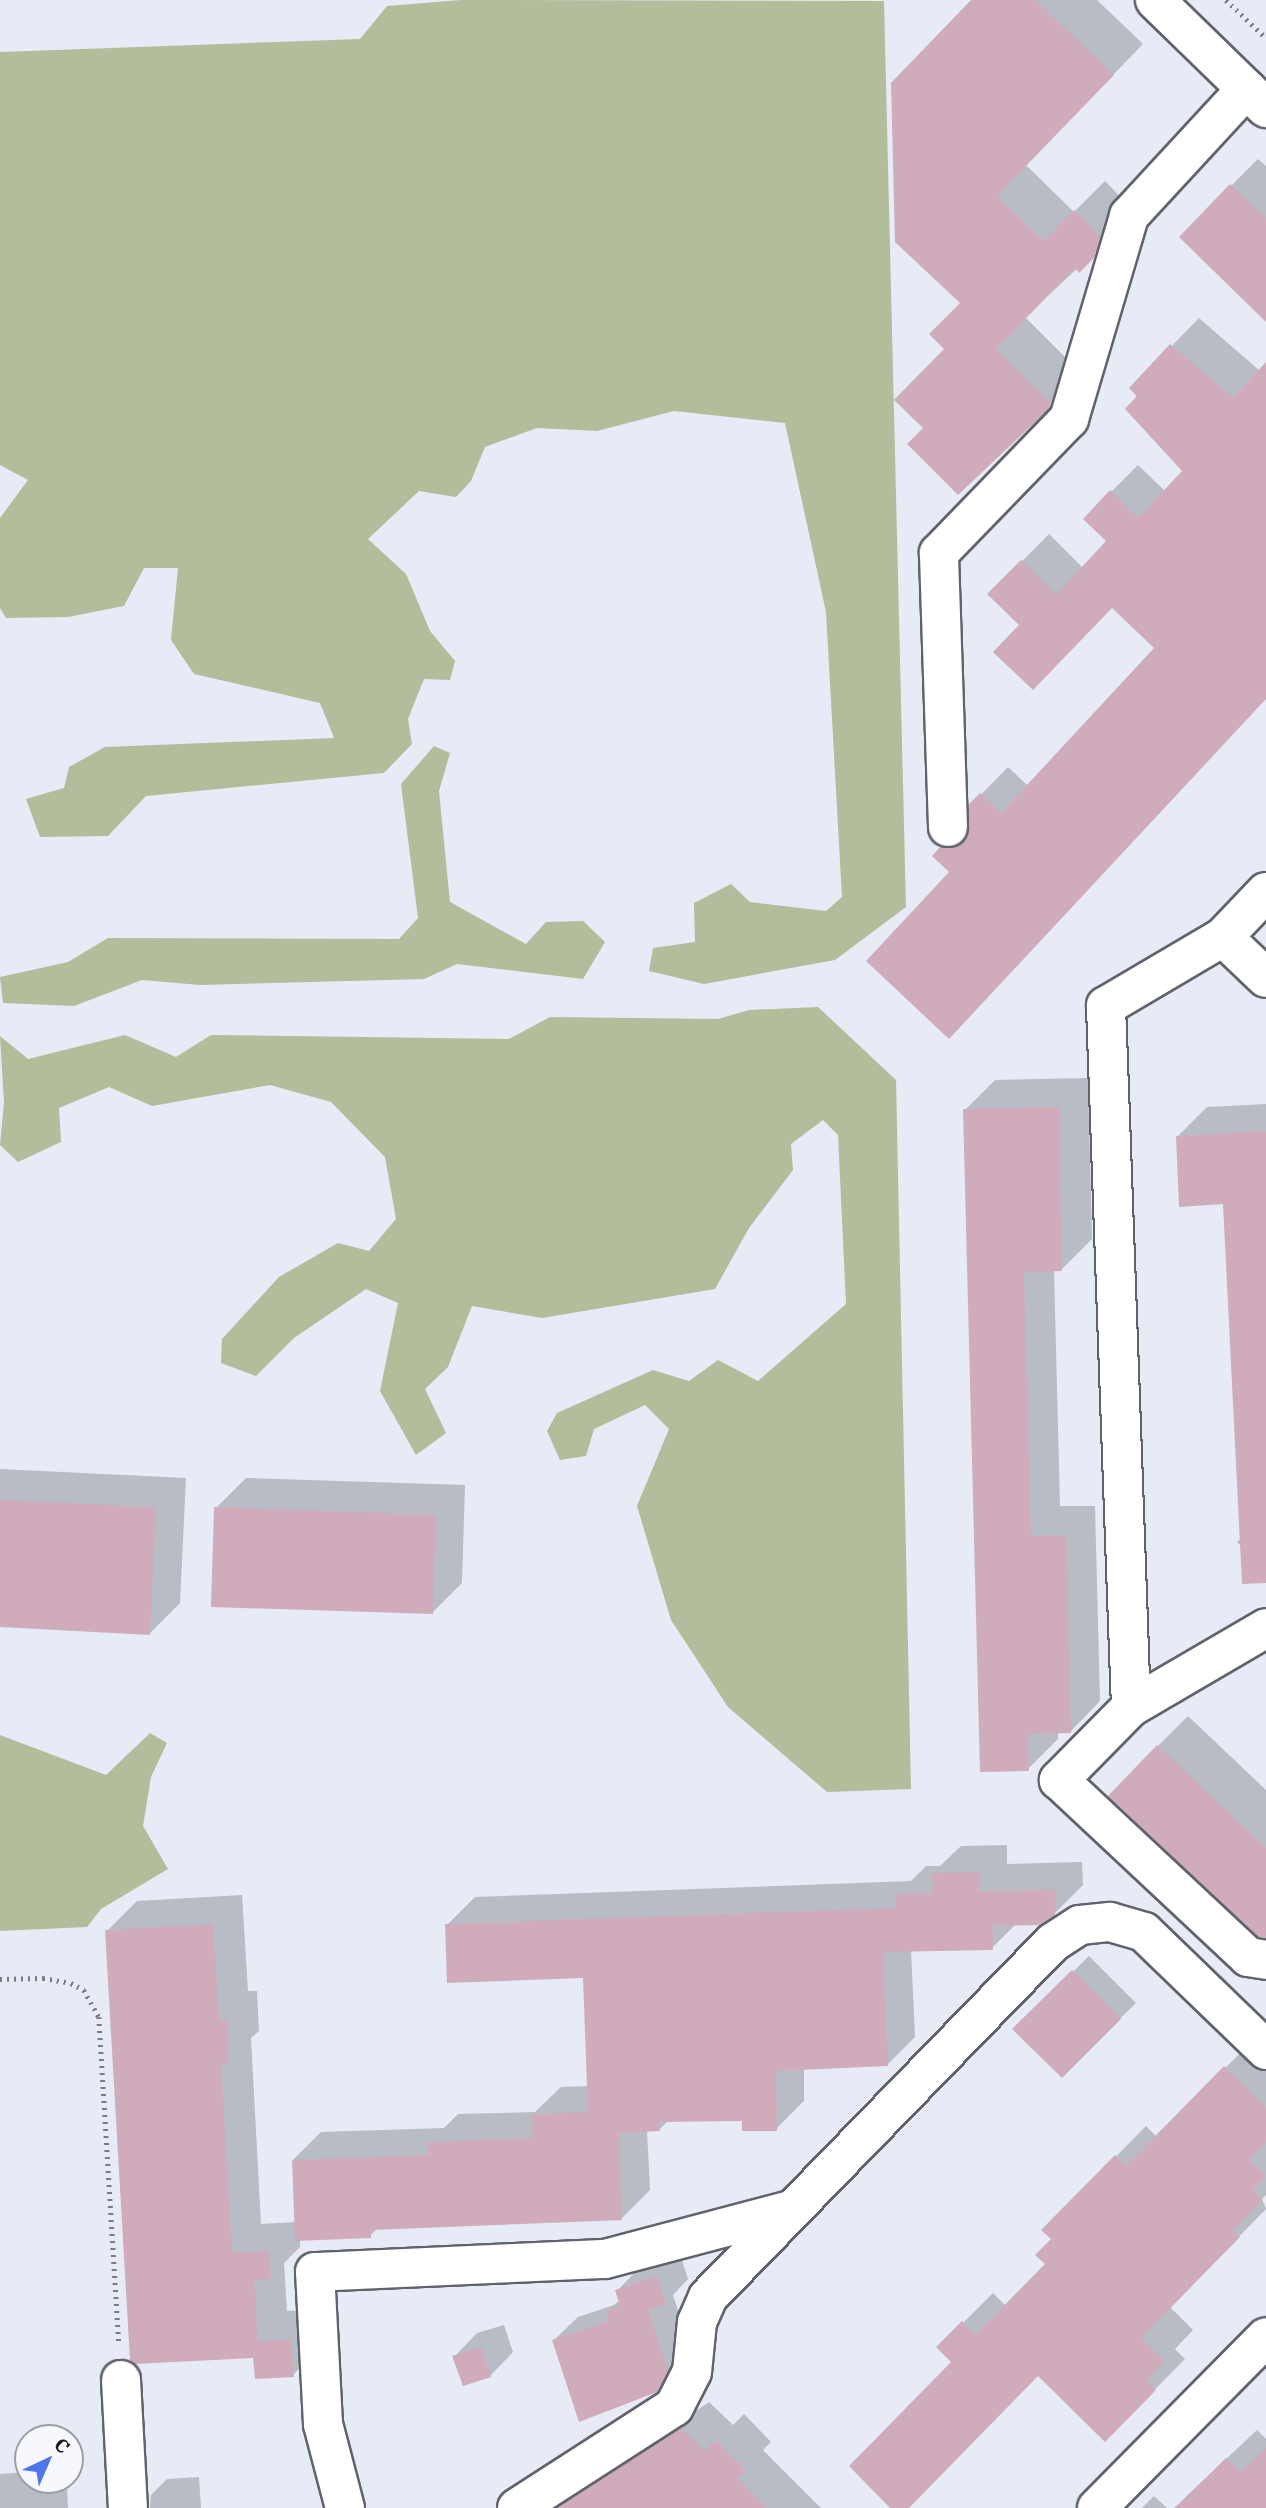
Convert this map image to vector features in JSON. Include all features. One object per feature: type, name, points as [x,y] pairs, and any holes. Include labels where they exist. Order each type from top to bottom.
[{"type":"street","points":[[948,827],[939,553],[1069,419],[1129,216],[1256,99],[1155,0]]},
{"type":"street","points":[[1131,1707],[1106,1006],[1223,937],[1266,892]]},
{"type":"street","points":[[1223,937],[1266,978]]},
{"type":"street","points":[[1266,1628],[1131,1707],[1059,1780],[1248,1957],[1266,1960]]},
{"type":"street","points":[[517,2508],[674,2407],[692,2372],[697,2322],[708,2297],[1052,1943],[1080,1925],[1110,1922],[1144,1932],[1266,2050]]},
{"type":"street","points":[[345,2508],[323,2424],[316,2272],[605,2259],[791,2210]]},
{"type":"street","points":[[1097,2508],[1266,2337]]},
{"type":"street","points":[[121,2380],[128,2508]]},
{"type":"path","points":[[1226,0],[1266,38]]},
{"type":"path","points":[[0,1979],[43,1978],[71,1983],[84,1990],[99,2017],[121,2380]]},
{"type":"green space","points":[[461,0],[884,1],[906,907],[835,960],[704,984],[649,971],[653,948],[695,942],[694,903],[731,884],[750,902],[826,911],[842,897],[826,612],[785,423],[674,411],[597,431],[537,428],[485,447],[471,481],[456,497],[419,491],[368,539],[406,574],[430,631],[455,661],[450,680],[424,679],[408,719],[412,744],[384,773],[146,796],[108,836],[40,837],[26,799],[64,788],[69,767],[105,747],[334,738],[320,703],[194,674],[171,640],[178,568],[144,568],[124,606],[68,617],[6,618],[0,608],[0,518],[28,480],[0,465],[0,52],[360,39],[387,6]]},
{"type":"green space","points":[[434,746],[450,753],[439,791],[450,902],[526,944],[546,922],[583,921],[605,942],[583,979],[457,964],[424,979],[200,985],[142,980],[74,1006],[3,1003],[0,977],[68,962],[108,938],[399,939],[418,918],[401,784]]},
{"type":"green space","points":[[818,1007],[896,1080],[911,1789],[827,1792],[728,1707],[671,1620],[637,1506],[669,1429],[645,1405],[594,1429],[586,1456],[560,1460],[547,1431],[557,1413],[653,1370],[689,1381],[718,1360],[758,1381],[846,1304],[838,1135],[823,1120],[791,1144],[793,1170],[749,1228],[715,1289],[542,1318],[472,1306],[448,1367],[425,1389],[446,1433],[416,1455],[380,1391],[398,1303],[366,1289],[294,1338],[256,1376],[221,1363],[222,1339],[279,1277],[338,1243],[369,1251],[396,1219],[385,1157],[331,1102],[270,1085],[152,1106],[109,1087],[59,1108],[61,1142],[18,1162],[0,1145],[4,1103],[0,1036],[28,1059],[125,1035],[176,1057],[211,1035],[509,1039],[550,1017],[718,1019],[749,1010]]},
{"type":"green space","points":[[150,1733],[167,1743],[151,1777],[143,1826],[168,1869],[101,1909],[87,1927],[0,1931],[0,1735],[106,1775]]},
{"type":"building","points":[[971,0],[1035,0],[1114,75],[997,196],[1044,241],[1074,210],[1100,236],[1094,258],[1079,273],[1075,268],[996,349],[1051,403],[1050,408],[958,495],[907,444],[923,428],[894,400],[944,349],[929,334],[960,303],[895,242],[891,83]]},
{"type":"building","points":[[1230,184],[1266,218],[1266,322],[1179,237]]},
{"type":"building","points":[[1170,344],[1233,397],[1266,362],[1266,699],[949,1039],[866,961],[949,872],[932,856],[940,847],[959,846],[967,838],[969,804],[980,793],[1001,813],[1154,648],[1112,608],[1033,690],[993,652],[1019,625],[987,594],[1021,560],[1056,595],[1106,541],[1083,519],[1110,490],[1138,518],[1182,471],[1125,409],[1137,396],[1129,388]]},
{"type":"building","points":[[1059,1107],[1062,1271],[1024,1272],[1031,1536],[1066,1535],[1071,1733],[1028,1734],[1029,1771],[980,1772],[963,1109]]},
{"type":"building","points":[[1266,1131],[1266,1583],[1242,1584],[1223,1204],[1179,1207],[1176,1136]]},
{"type":"building","points":[[0,1500],[156,1507],[150,1635],[0,1627]]},
{"type":"building","points":[[214,1507],[436,1515],[433,1614],[211,1607]]},
{"type":"building","points":[[1157,1745],[1266,1848],[1266,1938],[1258,1937],[1108,1796]]},
{"type":"building","points":[[979,1872],[980,1891],[1055,1889],[1055,1915],[1039,1925],[993,1926],[993,1950],[883,1952],[888,2066],[776,2071],[777,2131],[742,2131],[742,2121],[659,2122],[660,2131],[619,2133],[622,2220],[371,2230],[371,2238],[295,2241],[292,2160],[428,2155],[428,2142],[532,2138],[531,2114],[588,2112],[583,1978],[447,1983],[445,1924],[896,1908],[896,1894],[931,1893],[931,1873]]},
{"type":"building","points":[[213,1924],[219,2020],[227,2020],[229,2063],[221,2063],[232,2253],[269,2251],[271,2279],[254,2280],[258,2341],[291,2339],[294,2377],[255,2379],[253,2358],[135,2364],[130,2360],[105,1930]]},
{"type":"building","points":[[1072,1970],[1121,2019],[1062,2078],[1012,2029]]},
{"type":"building","points":[[1224,2066],[1266,2107],[1266,2142],[1249,2159],[1266,2176],[1252,2190],[1263,2200],[1233,2230],[1240,2237],[1141,2338],[1164,2361],[1146,2380],[1156,2390],[1105,2442],[1038,2376],[909,2508],[890,2508],[849,2466],[951,2362],[936,2347],[962,2321],[975,2335],[1045,2264],[1035,2255],[1051,2239],[1041,2230],[1115,2155],[1126,2166]]},
{"type":"building","points":[[657,2276],[666,2304],[648,2310],[668,2371],[657,2392],[579,2422],[552,2340],[610,2321],[606,2311],[620,2306],[615,2290]]},
{"type":"building","points":[[481,2347],[491,2377],[463,2386],[452,2356]]},
{"type":"building","points":[[681,2428],[704,2451],[716,2440],[745,2470],[737,2478],[767,2508],[557,2508]]},
{"type":"building","points":[[1266,2448],[1266,2508],[1175,2508],[1226,2458],[1241,2472]]}]
